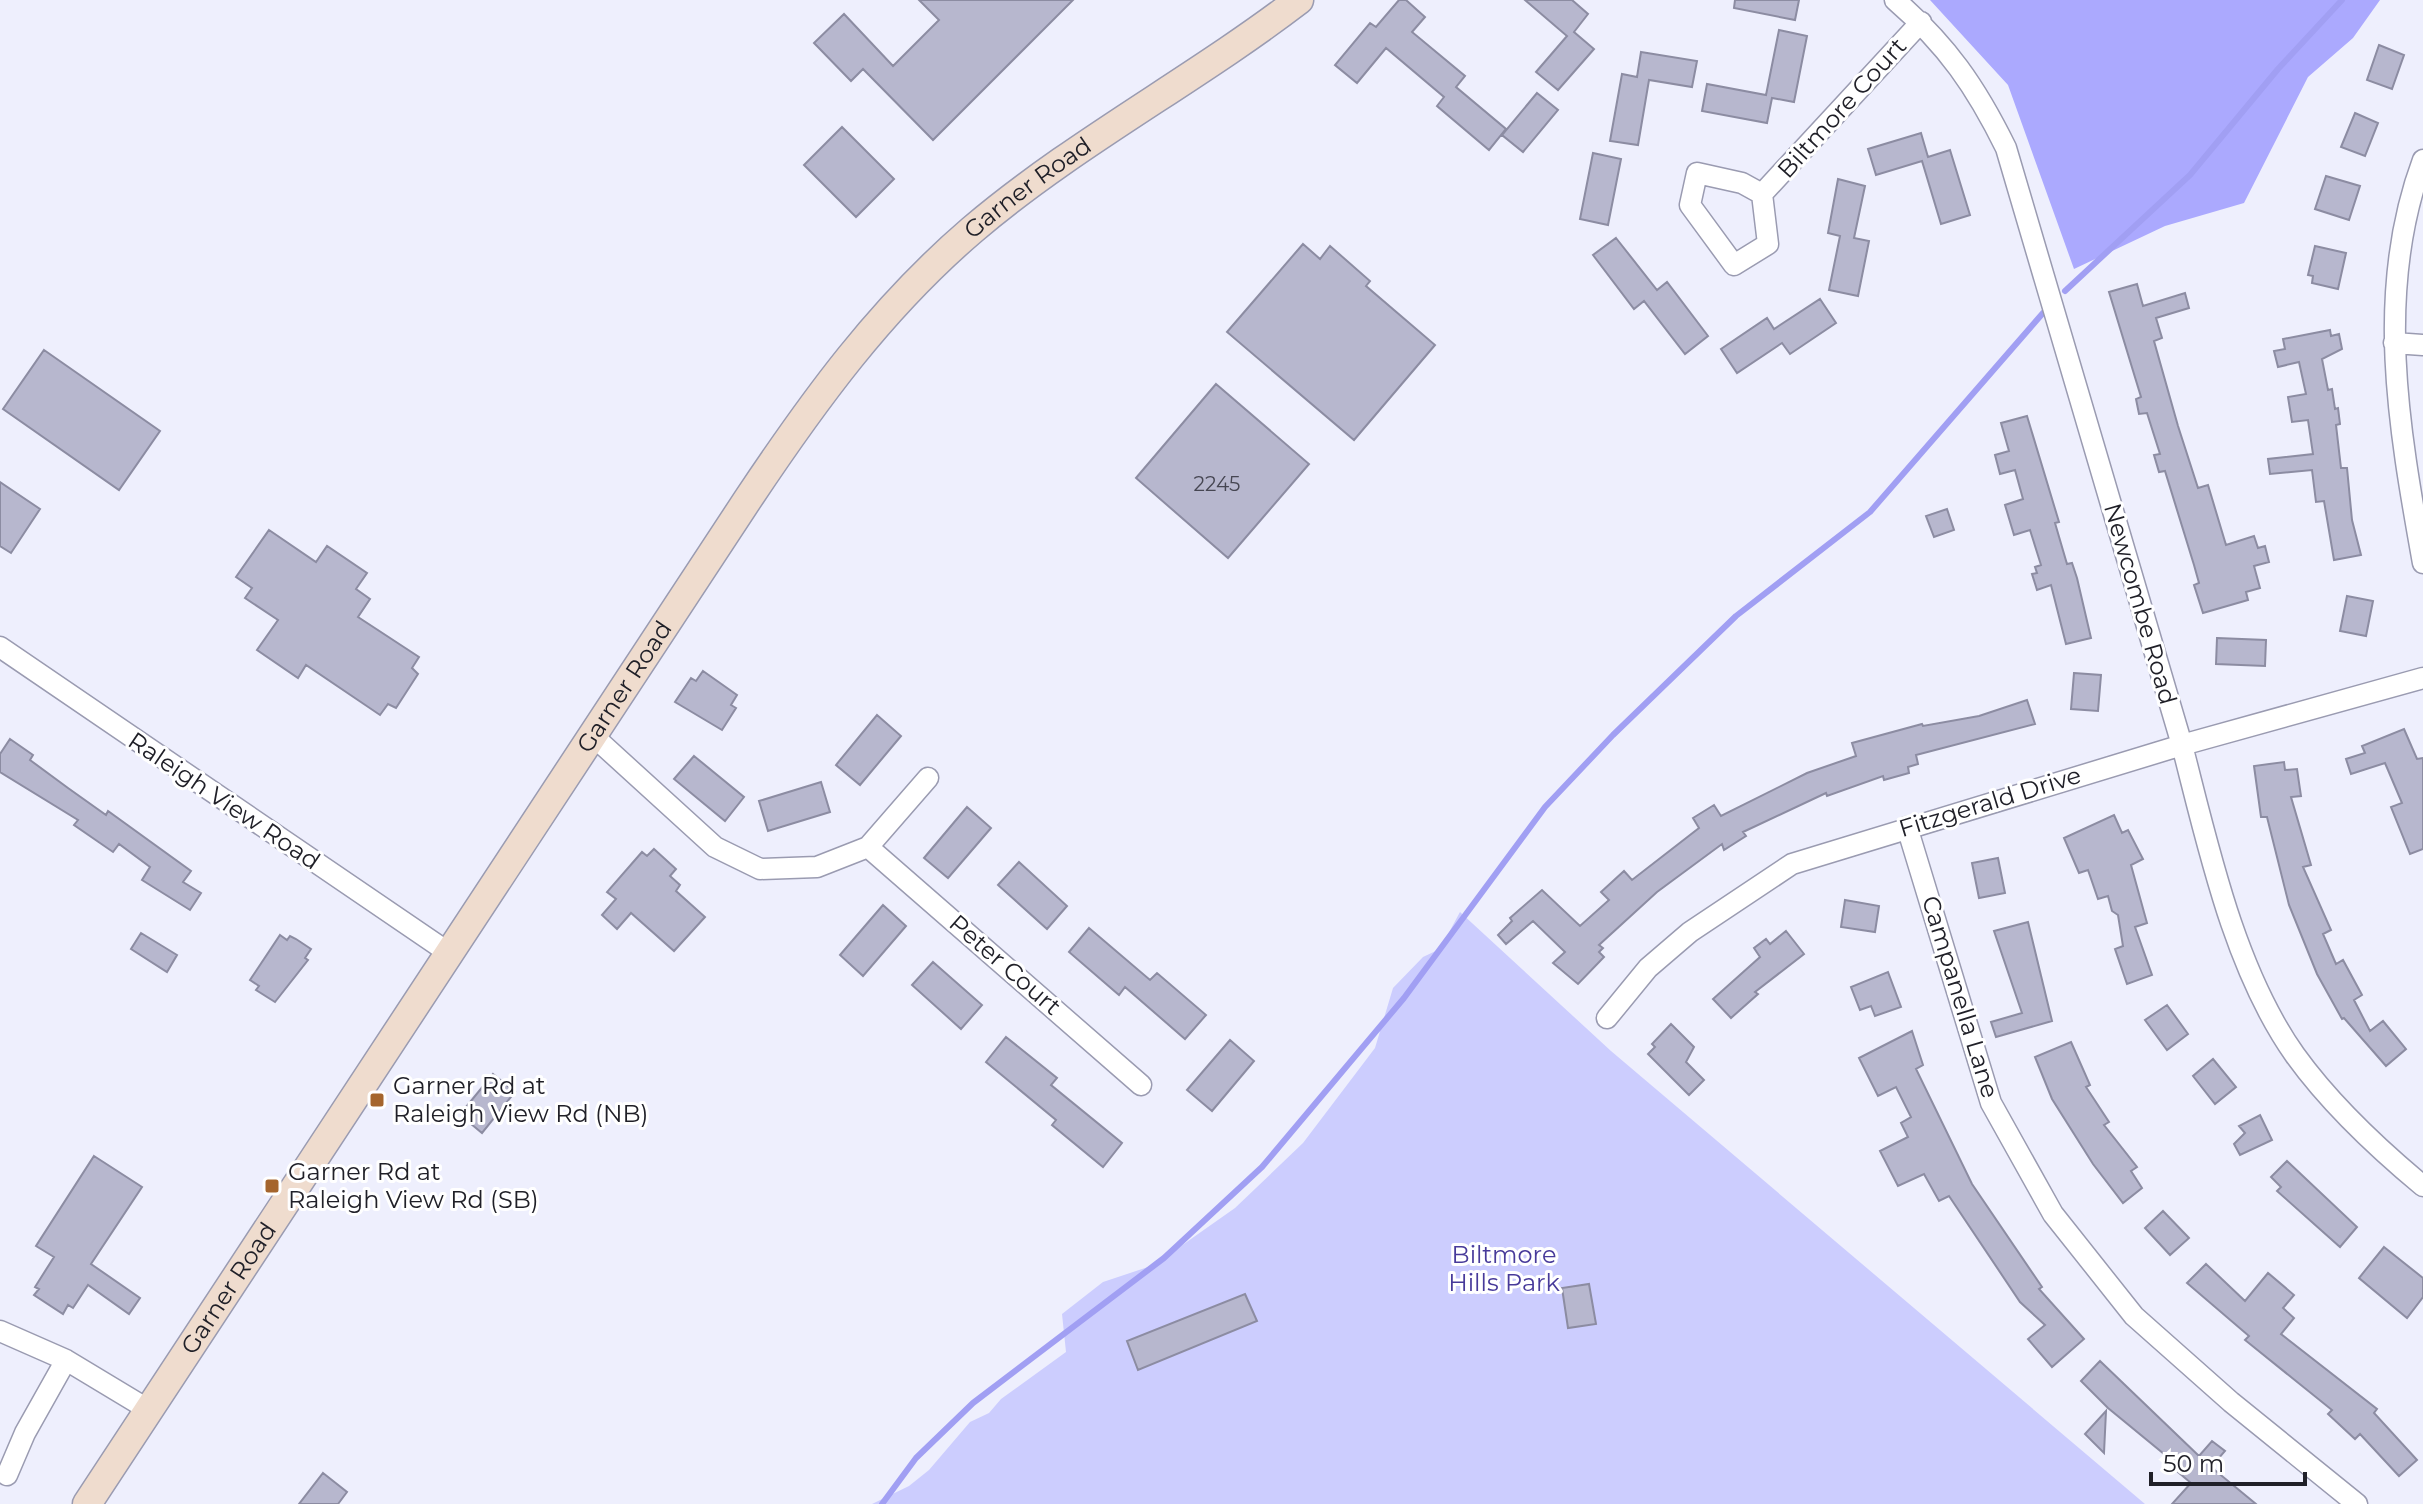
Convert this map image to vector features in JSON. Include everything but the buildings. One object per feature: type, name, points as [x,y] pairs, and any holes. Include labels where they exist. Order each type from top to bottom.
[{"type":"main road","name":"Garner Road","points":[[87,1504],[817,396],[865,335],[916,281],[974,229],[1299,0]]},
{"type":"street","name":"Newcombe Road","points":[[1895,0],[1921,22],[1954,58],[1979,93],[2006,148],[2182,745],[2208,846],[2258,990],[2294,1053],[2333,1102],[2383,1153],[2423,1186]]},
{"type":"street","name":"Biltmore Court","points":[[1762,194],[1742,183],[1697,173],[1690,205],[1734,265],[1768,244],[1762,194],[1921,22]]},
{"type":"street","points":[[2423,160],[2400,241],[2394,282],[2394,343],[2404,456],[2423,563]]},
{"type":"street","points":[[2394,343],[2423,345]]},
{"type":"street","name":"Raleigh View Road","points":[[0,647],[449,953]]},
{"type":"street","name":"Fitzgerald Drive","points":[[1607,1018],[1648,968],[1743,894],[1792,864],[2182,745],[2423,678]]},
{"type":"street","points":[[592,735],[715,847],[760,869],[817,867],[868,847],[928,778]]},
{"type":"street","name":"Campanella Lane","points":[[1907,827],[1991,1103],[2053,1214],[2134,1316],[2231,1402],[2357,1504]]},
{"type":"street","name":"Peter Court","points":[[868,847],[1141,1085]]},
{"type":"street","points":[[0,1331],[66,1360],[149,1410]]},
{"type":"street","points":[[7,1475],[25,1433],[66,1360]]},
{"type":"green space","name":"Biltmore Hills Park","points":[[1460,912],[1611,1051],[2145,1504],[872,1504],[909,1486],[929,1470],[970,1422],[989,1413],[1001,1399],[1066,1352],[1062,1314],[1103,1282],[1154,1265],[1235,1208],[1303,1143],[1375,1048],[1393,988],[1423,957],[1440,949]]},
{"type":"shaded area","points":[[1930,0],[2380,0],[2353,38],[2308,77],[2244,203],[2165,226],[2074,269],[2008,85]]},
{"type":"waterway","points":[[2065,291],[2190,175],[2278,69],[2342,0]]},
{"type":"waterway","points":[[882,1504],[916,1458],[973,1403],[1164,1258],[1262,1167],[1404,998],[1545,807],[1613,735],[1736,616],[1870,512],[2043,313]]},
{"type":"place","name":"Garner Rd at Raleigh View Rd (NB)","points":[[377,1100]]},
{"type":"place","name":"Garner Rd at Raleigh View Rd (SB)","points":[[272,1186]]}]
